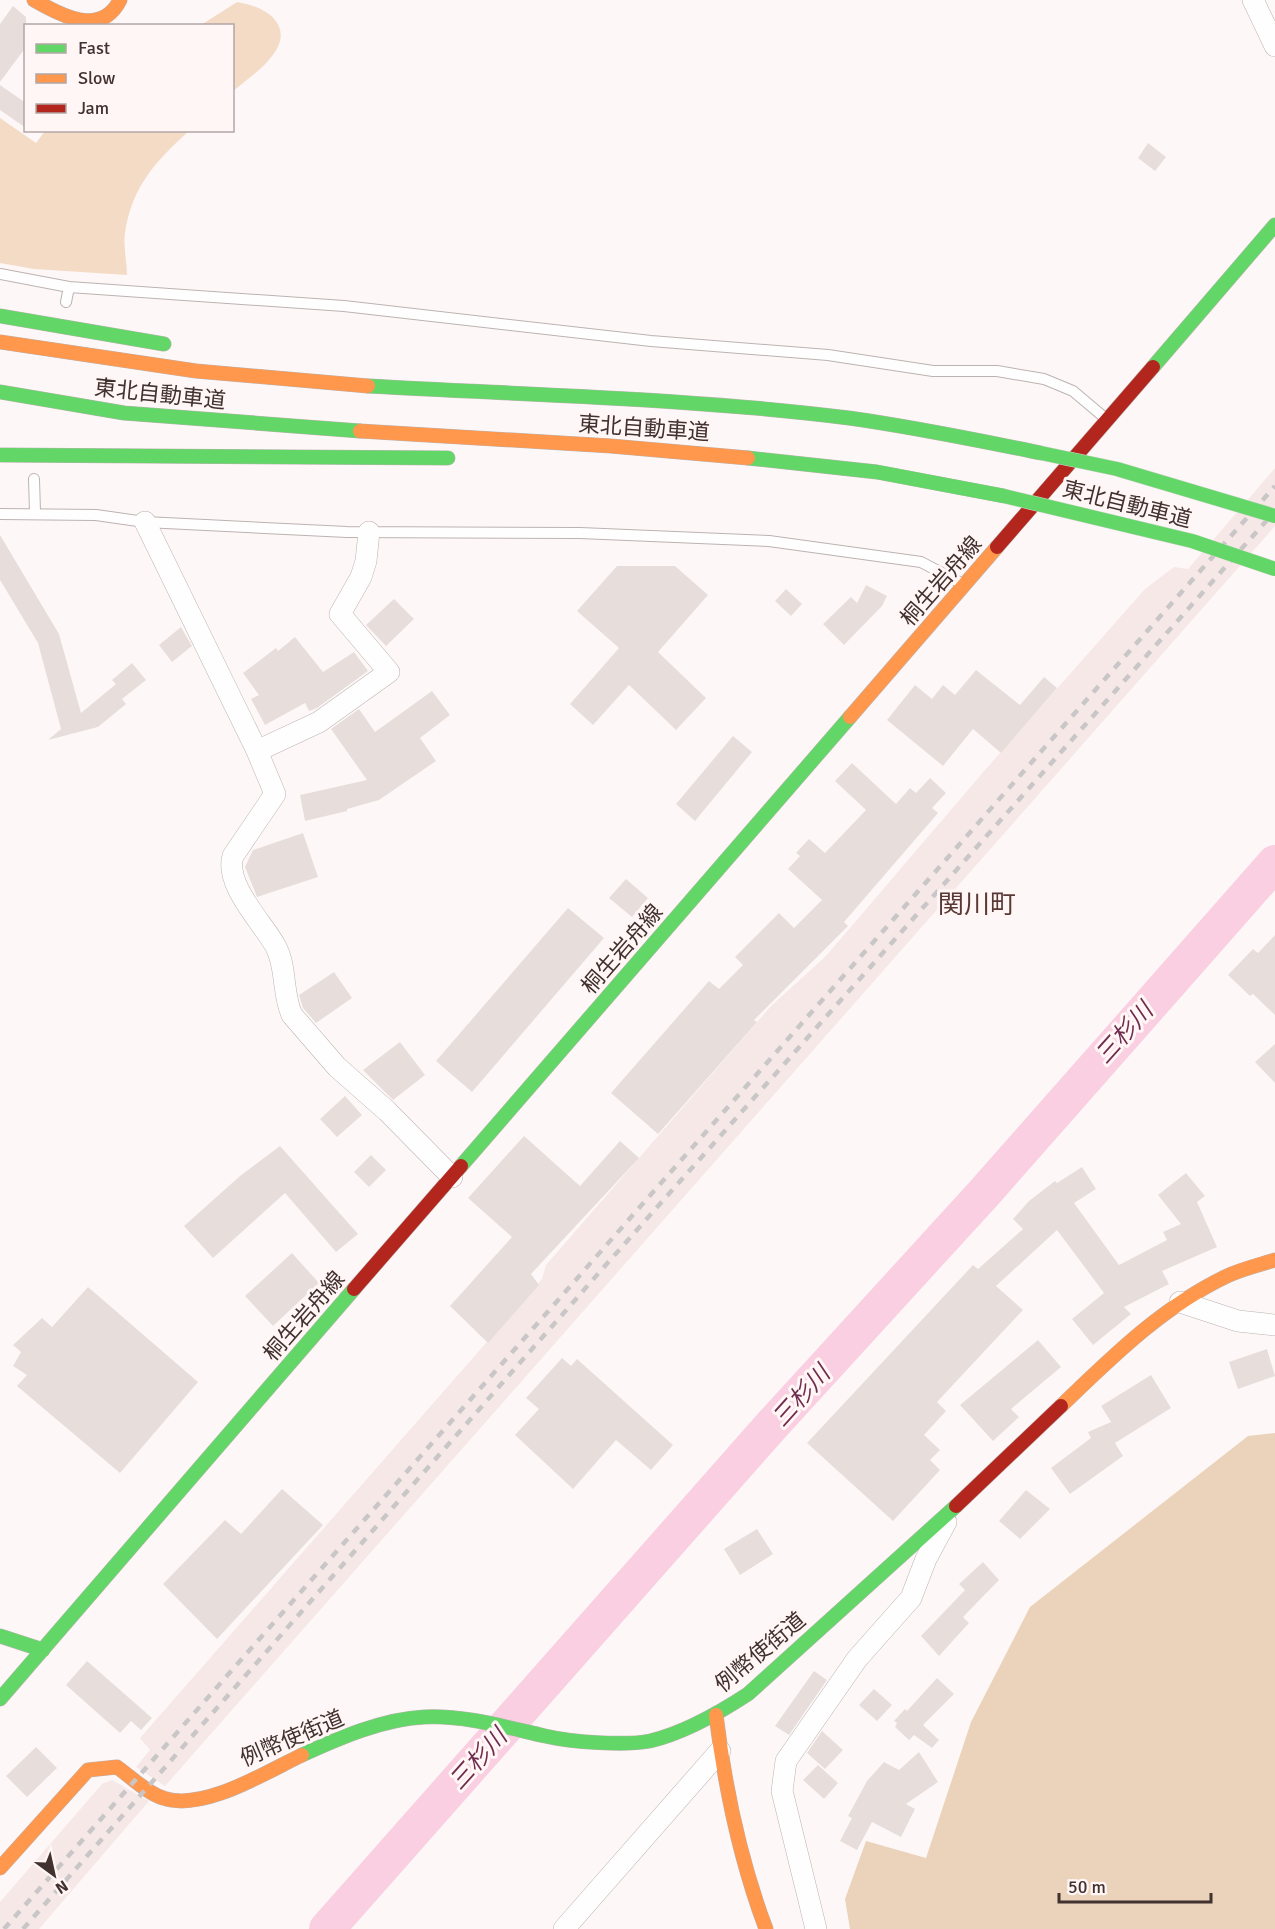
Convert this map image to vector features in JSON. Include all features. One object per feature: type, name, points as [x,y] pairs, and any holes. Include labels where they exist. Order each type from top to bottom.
[{"type":"main road","points":[[34,0],[67,18],[83,22],[104,17],[120,0]]},
{"type":"main road","name":"桐生岩舟線","points":[[0,1699],[1275,225]]},
{"type":"main road","points":[[0,316],[183,347]]},
{"type":"main road","name":"東北自動車道","points":[[0,342],[122,362],[262,378],[662,402],[887,423],[994,441],[1117,469],[1275,516]]},
{"type":"main road","points":[[214,357],[262,378]]},
{"type":"main road","name":"東北自動車道","points":[[0,392],[124,413],[194,420],[659,448],[887,473],[1004,496],[1192,541],[1275,569]]},
{"type":"main road","points":[[529,456],[659,448]]},
{"type":"main road","points":[[0,455],[459,458]]},
{"type":"main road","name":"例幣使街道","points":[[0,1868],[88,1770],[117,1767],[162,1798],[184,1802],[213,1796],[316,1749],[371,1728],[422,1718],[464,1719],[549,1737],[590,1742],[649,1741],[716,1714],[760,1683],[953,1508],[1142,1329],[1180,1302],[1228,1275],[1275,1260]]},
{"type":"main road","points":[[0,1636],[43,1650]]},
{"type":"main road","points":[[716,1714],[720,1751],[741,1847],[756,1904],[766,1929]]},
{"type":"street","points":[[1253,0],[1275,46]]},
{"type":"street","points":[[145,522],[257,751],[275,794],[233,856],[231,864],[246,906],[276,946],[281,959],[288,1006],[292,1015],[337,1067],[387,1111],[452,1177]]},
{"type":"street","points":[[257,751],[319,722],[389,672],[340,614],[361,577],[369,532]]},
{"type":"street","points":[[1180,1302],[1238,1321],[1275,1325]]},
{"type":"street","points":[[816,1929],[782,1791],[786,1761],[857,1659],[911,1598],[926,1559],[953,1508]]},
{"type":"street","points":[[564,1929],[720,1751]]},
{"type":"lane","points":[[0,274],[69,287],[344,306],[651,341],[828,355],[923,370],[997,371],[1044,379],[1073,391],[1107,421]]},
{"type":"lane","points":[[66,303],[69,287]]},
{"type":"lane","points":[[6,441],[25,455]]},
{"type":"lane","points":[[34,479],[35,513]]},
{"type":"lane","points":[[0,514],[96,515],[145,522],[369,532],[580,533],[769,541],[921,562],[965,585]]},
{"type":"shaded area","points":[[237,2],[269,14],[276,21],[280,30],[280,39],[277,49],[268,61],[234,90],[234,24],[203,24]]},
{"type":"shaded area","points":[[0,118],[36,143],[44,132],[188,132],[156,164],[133,201],[125,238],[127,275],[34,269],[0,263]]},
{"type":"shaded area","points":[[1275,468],[1275,526],[165,1786],[136,1767],[150,1750],[140,1738],[542,1279],[546,1265],[771,1006],[826,956],[985,770],[1145,589],[1174,567],[1188,569]]},
{"type":"shaded area","points":[[1275,1433],[1275,1929],[850,1929],[845,1899],[866,1841],[926,1858],[971,1722],[1030,1607],[1248,1436]]},
{"type":"shaded area","points":[[112,1780],[149,1801],[39,1929],[0,1929],[0,1902],[102,1784]]},
{"type":"building","points":[[13,6],[26,17],[24,50],[0,82],[0,24]]},
{"type":"building","points":[[0,85],[24,102],[24,127],[0,110]]},
{"type":"building","points":[[1148,143],[1166,157],[1155,171],[1138,158]]},
{"type":"building","points":[[0,535],[59,634],[81,713],[116,684],[112,680],[132,663],[146,680],[122,699],[126,704],[98,727],[48,740],[61,729],[38,643],[0,580]]},
{"type":"building","points":[[617,566],[675,566],[708,595],[658,652],[706,698],[676,730],[629,685],[593,725],[570,704],[619,648],[577,611]]},
{"type":"building","points":[[866,585],[887,596],[882,606],[844,645],[823,624],[851,597],[857,603]]},
{"type":"building","points":[[786,589],[802,604],[791,616],[775,601]]},
{"type":"building","points":[[394,599],[414,619],[386,646],[366,625]]},
{"type":"building","points":[[181,627],[192,646],[172,662],[159,645]]},
{"type":"building","points":[[295,637],[323,672],[354,652],[368,671],[317,708],[309,711],[305,703],[265,725],[251,699],[259,695],[243,673],[276,648],[278,651]]},
{"type":"building","points":[[976,670],[1020,705],[1044,677],[1057,688],[1001,753],[973,729],[943,766],[887,720],[915,685],[932,699],[943,685],[955,695]]},
{"type":"building","points":[[432,691],[450,715],[420,738],[436,761],[379,800],[347,809],[347,811],[305,821],[300,795],[367,780],[331,729],[359,709],[375,732]]},
{"type":"building","points":[[733,736],[752,752],[695,821],[676,804]]},
{"type":"building","points":[[852,763],[896,804],[910,788],[916,793],[930,778],[946,793],[932,808],[938,813],[844,922],[848,926],[754,1020],[757,1022],[658,1134],[611,1093],[709,981],[719,989],[743,965],[735,957],[779,913],[794,928],[822,900],[788,869],[800,856],[796,853],[809,839],[825,853],[866,810],[835,781]]},
{"type":"building","points":[[303,833],[318,877],[257,897],[245,867],[253,850]]},
{"type":"building","points":[[626,879],[648,898],[632,917],[609,898]]},
{"type":"building","points":[[568,908],[604,938],[472,1092],[436,1061]]},
{"type":"building","points":[[1275,935],[1275,1015],[1228,975],[1253,949],[1258,953]]},
{"type":"building","points":[[334,972],[352,998],[316,1023],[303,1008],[299,995]]},
{"type":"building","points":[[400,1042],[425,1075],[393,1100],[363,1070]]},
{"type":"building","points":[[1275,1044],[1275,1083],[1255,1062]]},
{"type":"building","points":[[345,1096],[362,1115],[337,1137],[320,1119]]},
{"type":"building","points":[[524,1136],[580,1186],[620,1141],[639,1158],[531,1274],[539,1285],[488,1343],[450,1306],[512,1237],[468,1198]]},
{"type":"building","points":[[280,1146],[358,1234],[336,1252],[285,1193],[213,1258],[184,1226],[240,1176]]},
{"type":"building","points":[[371,1155],[386,1170],[369,1187],[354,1172]]},
{"type":"building","points":[[1082,1167],[1096,1189],[1074,1203],[1119,1265],[1167,1240],[1163,1232],[1181,1224],[1158,1195],[1186,1173],[1205,1196],[1197,1202],[1217,1247],[1162,1271],[1169,1284],[1124,1307],[1131,1314],[1093,1345],[1072,1319],[1104,1293],[1057,1230],[996,1286],[1023,1310],[937,1402],[946,1411],[924,1435],[940,1450],[930,1460],[940,1470],[893,1521],[807,1443],[973,1265],[978,1269],[1023,1229],[1013,1219],[1029,1201],[1055,1181],[1057,1183]]},
{"type":"building","points":[[292,1253],[319,1283],[273,1326],[245,1296]]},
{"type":"building","points":[[88,1287],[198,1382],[120,1473],[17,1386],[27,1375],[13,1366],[21,1352],[13,1345],[42,1318],[52,1327]]},
{"type":"building","points":[[1038,1340],[1061,1367],[1011,1409],[1019,1417],[993,1441],[960,1405]]},
{"type":"building","points":[[1267,1349],[1275,1376],[1238,1389],[1229,1362]]},
{"type":"building","points":[[562,1358],[571,1366],[577,1359],[673,1445],[651,1470],[616,1440],[573,1489],[515,1435],[539,1409],[526,1398]]},
{"type":"building","points":[[1151,1375],[1171,1408],[1115,1443],[1123,1456],[1070,1494],[1051,1468],[1091,1438],[1088,1432],[1111,1422],[1101,1406]]},
{"type":"building","points":[[282,1489],[323,1525],[217,1639],[163,1584],[225,1520],[241,1534]]},
{"type":"building","points":[[1026,1490],[1050,1509],[1020,1539],[999,1521]]},
{"type":"building","points":[[757,1529],[773,1554],[740,1575],[724,1549]]},
{"type":"building","points":[[983,1562],[999,1580],[963,1617],[969,1623],[939,1656],[921,1636],[965,1590],[959,1584]]},
{"type":"building","points":[[87,1661],[152,1718],[141,1730],[131,1721],[120,1733],[66,1685]]},
{"type":"building","points":[[814,1671],[827,1680],[789,1735],[775,1726]]},
{"type":"building","points":[[937,1678],[954,1694],[923,1725],[939,1740],[932,1748],[914,1735],[909,1740],[895,1727],[897,1723],[894,1721],[905,1709],[907,1711]]},
{"type":"building","points":[[874,1689],[892,1705],[877,1721],[859,1705]]},
{"type":"building","points":[[822,1731],[843,1750],[825,1769],[807,1753]]},
{"type":"building","points":[[36,1747],[57,1768],[27,1797],[6,1776]]},
{"type":"building","points":[[919,1752],[938,1782],[906,1804],[915,1809],[901,1837],[872,1822],[857,1850],[840,1841],[852,1818],[848,1816],[867,1781],[884,1762],[899,1770]]},
{"type":"building","points":[[818,1765],[838,1783],[824,1799],[803,1780]]},
{"type":"waterway","name":"三杉川","points":[[327,1929],[772,1425],[985,1192],[1275,863]]},
{"type":"railway","points":[[4,1929],[1275,486]]},
{"type":"railway","points":[[23,1929],[604,1267],[1275,511]]},
{"type":"traffic: fast","points":[[1153,367],[1275,225]]},
{"type":"traffic: fast","points":[[0,316],[164,344]]},
{"type":"traffic: fast","points":[[368,386],[669,401],[789,411],[897,425],[1041,453]]},
{"type":"traffic: fast","points":[[0,392],[124,413],[360,431]]},
{"type":"traffic: fast","points":[[1041,453],[1117,469],[1275,516]]},
{"type":"traffic: fast","points":[[0,455],[448,458]]},
{"type":"traffic: fast","points":[[748,458],[877,472],[1004,496]]},
{"type":"traffic: fast","points":[[1004,496],[1192,541],[1275,569]]},
{"type":"traffic: fast","points":[[461,1166],[850,717]]},
{"type":"traffic: fast","points":[[0,1699],[354,1289]]},
{"type":"traffic: fast","points":[[302,1755],[377,1725],[424,1717],[470,1720],[556,1738],[598,1743],[650,1741],[676,1733],[748,1694],[956,1506]]},
{"type":"traffic: fast","points":[[0,1636],[43,1650]]},
{"type":"traffic: slow","points":[[34,0],[68,17],[91,21],[112,12],[120,0]]},
{"type":"traffic: slow","points":[[0,342],[196,371],[368,386]]},
{"type":"traffic: slow","points":[[360,431],[611,446],[748,458]]},
{"type":"traffic: slow","points":[[850,717],[997,547]]},
{"type":"traffic: slow","points":[[1061,1406],[1139,1334],[1181,1302],[1227,1276],[1275,1260]]},
{"type":"traffic: slow","points":[[716,1715],[735,1823],[748,1877],[766,1929]]},
{"type":"traffic: slow","points":[[0,1868],[88,1770],[117,1767],[139,1784],[163,1798],[179,1801],[197,1800],[253,1780],[302,1755]]},
{"type":"traffic: jam","points":[[997,547],[1153,367]]},
{"type":"traffic: jam","points":[[354,1289],[461,1166]]},
{"type":"traffic: jam","points":[[956,1506],[1061,1406]]},
{"type":"district","name":"関川町","points":[[977,905]]}]
